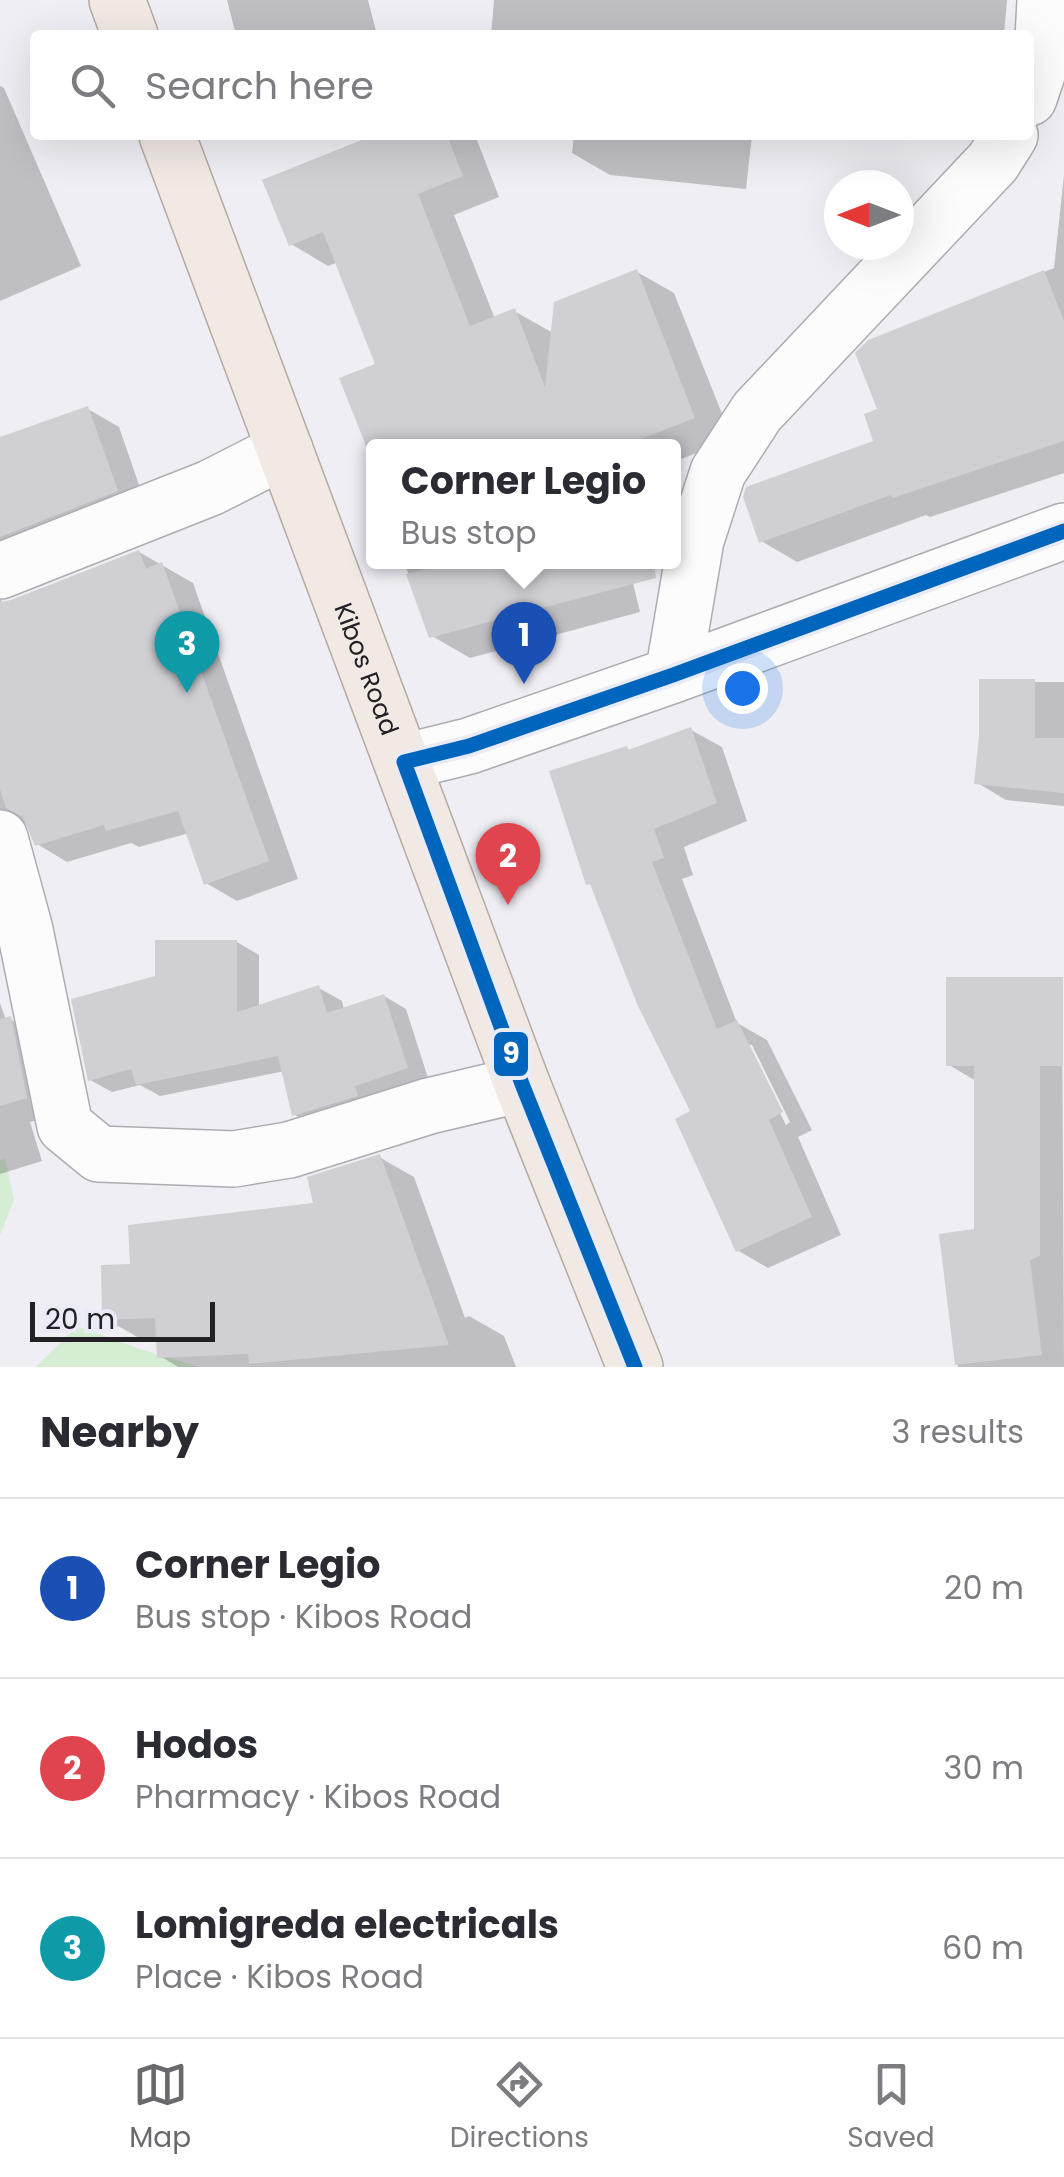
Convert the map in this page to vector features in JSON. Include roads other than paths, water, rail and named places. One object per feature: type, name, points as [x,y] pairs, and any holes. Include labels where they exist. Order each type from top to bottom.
[{"type":"main road","points":[[116,0],[128,30]]},
{"type":"main road","name":"Kibos Road","points":[[169,140],[522,1084],[635,1367]]},
{"type":"street","points":[[1045,72],[1046,0]]},
{"type":"street","points":[[673,675],[696,540],[718,472],[757,412],[993,162],[1007,140]]},
{"type":"street","points":[[0,571],[210,488],[284,450]]},
{"type":"street","points":[[404,762],[470,746],[673,675],[1064,531]]},
{"type":"street","points":[[0,838],[25,930],[65,1126],[99,1154],[234,1159],[289,1150],[430,1106],[522,1084]]},
{"type":"place","name":"Corner Legio","points":[[524,684]]},
{"type":"place","name":"Lomigreda electricals","points":[[187,693]]},
{"type":"place","name":"Hodos","points":[[508,905]]}]
